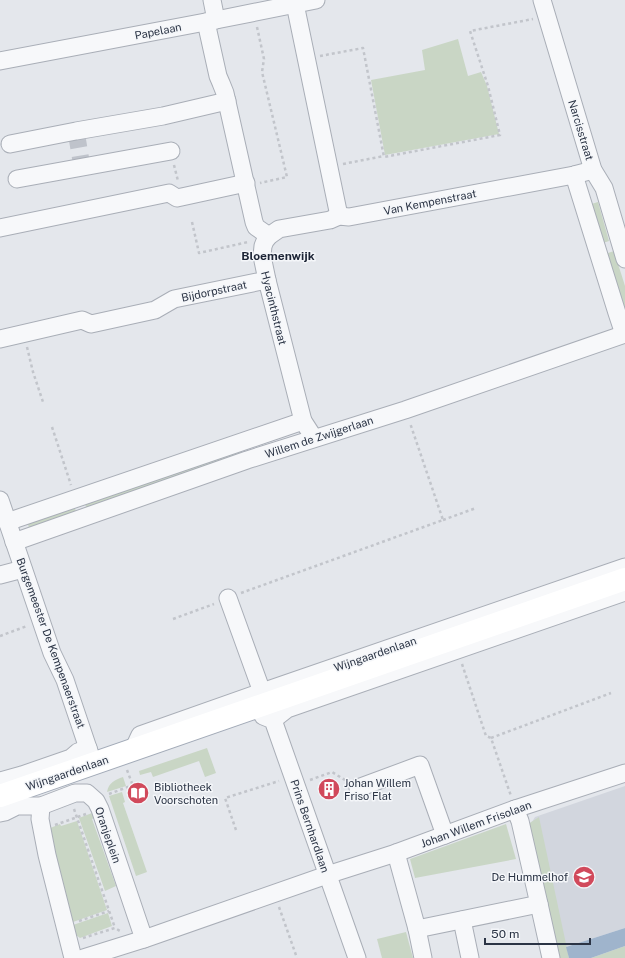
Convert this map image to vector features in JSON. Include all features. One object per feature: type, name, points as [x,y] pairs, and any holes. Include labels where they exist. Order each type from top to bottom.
[{"type":"main road","name":"Wijngaardenlaan","points":[[0,796],[91,756],[130,759],[248,710],[625,579]]},
{"type":"street","points":[[212,0],[211,21],[218,76],[227,101],[254,222],[256,226],[265,234]]},
{"type":"street","name":"Papelaan","points":[[0,61],[316,0]]},
{"type":"street","name":"Narcisstraat","points":[[542,0],[594,170],[604,188],[625,259]]},
{"type":"street","points":[[295,4],[330,166],[339,216]]},
{"type":"street","points":[[10,144],[163,116],[227,101]]},
{"type":"street","points":[[17,179],[171,150]]},
{"type":"street","name":"Van Kempenstraat","points":[[265,234],[279,229],[330,220],[339,216],[349,217],[594,170]]},
{"type":"street","name":"Narcisstraat","points":[[574,175],[617,313],[625,334]]},
{"type":"street","points":[[0,228],[169,193],[177,198],[246,184]]},
{"type":"street","name":"Hyacinthstraat","points":[[265,234],[262,256],[267,280],[303,421],[314,438]]},
{"type":"street","name":"Bijdorpstraat","points":[[0,340],[82,320],[91,324],[148,312],[155,310],[174,299],[267,280]]},
{"type":"street","name":"Willem de Zwijgerlaan","points":[[14,542],[239,462],[405,410],[625,334]]},
{"type":"street","name":"Willem de Zwijgerlaan","points":[[7,522],[303,421]]},
{"type":"street","name":"Burgemeester De Kempenaerstraat","points":[[0,500],[40,620],[52,653],[65,680],[91,756]]},
{"type":"street","name":"Wijngaardenlaan","points":[[130,759],[140,735],[625,567]]},
{"type":"street","points":[[0,575],[23,569]]},
{"type":"street","name":"Wijngaardenlaan","points":[[273,720],[287,709],[625,592]]},
{"type":"street","points":[[228,598],[262,692]]},
{"type":"street","points":[[248,710],[273,720]]},
{"type":"street","name":"Prins Bernhardlaan","points":[[273,720],[290,782],[327,875],[357,958]]},
{"type":"street","name":"Wijngaardenlaan","points":[[0,781],[71,758],[78,752],[91,756]]},
{"type":"street","points":[[358,788],[420,765],[445,835]]},
{"type":"street","name":"Johan Willem Frisolaan","points":[[83,958],[144,939],[274,893],[396,853],[515,809],[625,773]]},
{"type":"street","name":"Oranjeplein","points":[[41,806],[75,793],[87,793],[98,805],[144,939]]},
{"type":"street","name":"Wijngaardenlaan","points":[[0,814],[16,806],[41,806]]},
{"type":"street","points":[[41,806],[40,819],[47,855],[74,958]]},
{"type":"street","points":[[515,809],[520,821],[540,904],[550,958]]},
{"type":"street","points":[[396,853],[423,958]]},
{"type":"street","points":[[416,929],[540,904]]},
{"type":"street","points":[[462,920],[470,958]]},
{"type":"path","points":[[246,184],[287,177],[262,72],[264,59],[254,12]]},
{"type":"path","points":[[330,166],[500,135],[488,86],[470,31],[547,16]]},
{"type":"path","points":[[306,58],[363,48],[384,156]]},
{"type":"path","points":[[192,222],[199,253],[255,241],[265,234]]},
{"type":"path","points":[[25,334],[33,372],[43,402]]},
{"type":"path","points":[[405,410],[443,520]]},
{"type":"path","points":[[52,426],[76,499]]},
{"type":"path","points":[[173,619],[235,595],[476,508]]},
{"type":"path","points":[[0,636],[40,620]]},
{"type":"path","points":[[458,650],[486,736],[491,738],[515,809]]},
{"type":"path","points":[[491,738],[610,693]]},
{"type":"path","points":[[42,829],[77,818],[98,805],[106,795],[133,786],[130,759]]},
{"type":"path","points":[[236,830],[225,798],[332,772],[358,788]]},
{"type":"path","points":[[69,795],[115,928]]},
{"type":"path","points":[[274,893],[297,958]]},
{"type":"path","points":[[65,925],[109,911]]},
{"type":"shaded area","name":"De Hummelhof","points":[[625,786],[625,928],[566,947],[529,827],[535,817]]},
{"type":"green space","points":[[458,39],[468,76],[481,72],[487,86],[499,134],[385,155],[371,80],[425,70],[422,50]]},
{"type":"green space","points":[[598,202],[609,241],[600,244],[588,205]]},
{"type":"green space","points":[[614,251],[625,286],[625,319],[605,254]]},
{"type":"green space","points":[[240,447],[244,458],[88,513],[84,501]]},
{"type":"green space","points":[[74,505],[77,515],[30,531],[27,521]]},
{"type":"green space","points":[[207,748],[216,773],[205,777],[199,761],[153,777],[151,772],[140,775],[139,771]]},
{"type":"green space","points":[[123,777],[126,786],[107,792],[115,780]]},
{"type":"green space","points":[[122,792],[125,802],[123,803],[147,872],[136,876],[109,796]]},
{"type":"green space","points":[[92,813],[94,818],[92,819],[116,886],[105,891],[79,818]]},
{"type":"green space","points":[[539,817],[569,958],[560,958],[528,824]]},
{"type":"green space","points":[[77,821],[107,910],[73,922],[48,829],[60,824],[61,826]]},
{"type":"green space","points":[[506,824],[516,859],[415,878],[410,859]]},
{"type":"green space","points":[[108,913],[112,926],[80,938],[76,935],[73,925]]},
{"type":"green space","points":[[406,932],[413,958],[382,958],[377,939]]},
{"type":"green space","points":[[625,946],[625,958],[591,958]]},
{"type":"water","points":[[625,928],[625,946],[591,958],[569,958],[566,947]]},
{"type":"tunnel","points":[[76,131],[82,167]]},
{"type":"place","name":"Johan Willem Friso Flat","points":[[329,789]]},
{"type":"place","name":"Bibliotheek Voorschoten","points":[[138,793]]},
{"type":"place","name":"De Hummelhof","points":[[584,877]]},
{"type":"district","name":"Bloemenwijk","points":[[278,256]]}]
